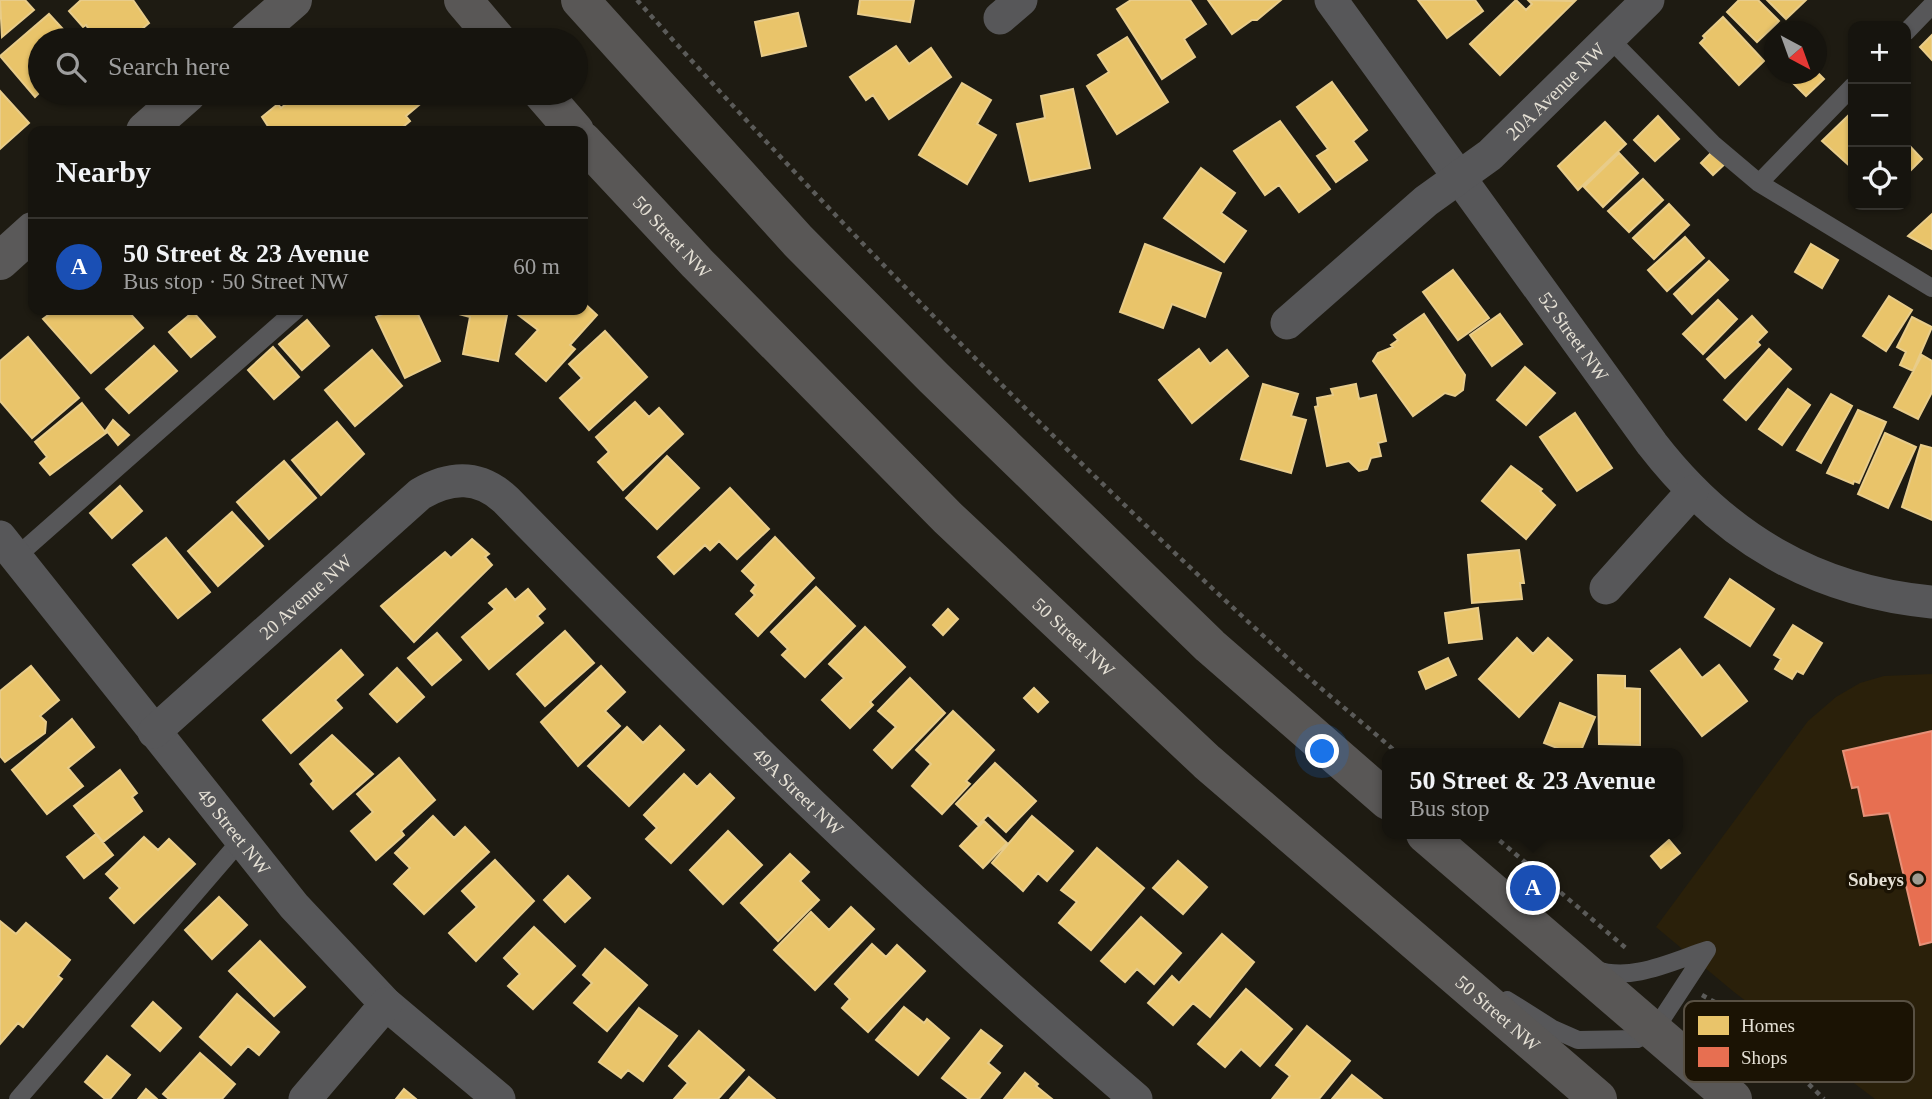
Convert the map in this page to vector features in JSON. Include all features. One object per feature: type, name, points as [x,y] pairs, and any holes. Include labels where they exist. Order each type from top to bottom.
[{"type":"main road","points":[[463,0],[487,28]]},
{"type":"main road","points":[[580,0],[798,241],[924,368],[1210,646],[1382,796]]},
{"type":"main road","points":[[552,105],[571,126]]},
{"type":"main road","name":"50 Street NW","points":[[588,146],[697,263],[948,518],[1207,762],[1598,1099]]},
{"type":"main road","points":[[1431,839],[1684,1057]]},
{"type":"main road","points":[[1713,1082],[1733,1099]]},
{"type":"street","points":[[261,28],[293,0]]},
{"type":"street","name":"52 Street NW","points":[[1331,0],[1652,444],[1692,492],[1753,543],[1805,569],[1878,593],[1932,602]]},
{"type":"street","name":"20A Avenue NW","points":[[1458,178],[1490,155],[1609,38],[1635,5]]},
{"type":"street","points":[[151,126],[174,105]]},
{"type":"street","points":[[1287,323],[1426,201],[1458,178]]},
{"type":"street","points":[[0,261],[28,236]]},
{"type":"street","name":"20 Avenue NW","points":[[154,732],[421,494],[438,484],[467,480]]},
{"type":"street","name":"49A Street NW","points":[[467,480],[480,482],[506,500],[737,734],[842,836],[1004,986],[1136,1099]]},
{"type":"street","points":[[1606,588],[1692,492]]},
{"type":"street","name":"49 Street NW","points":[[8,547],[294,906],[386,1004],[499,1099]]},
{"type":"street","points":[[305,1099],[386,1004]]},
{"type":"lane","points":[[1911,27],[1932,5]]},
{"type":"lane","points":[[1609,38],[1714,145],[1759,183],[1932,288]]},
{"type":"lane","points":[[1759,183],[1848,91]]},
{"type":"lane","points":[[8,547],[290,315]]},
{"type":"lane","points":[[19,1099],[241,840]]},
{"type":"lane","points":[[1432,956],[1553,1029],[1578,1040],[1637,1039],[1654,1031],[1707,950],[1640,971],[1607,974],[1568,959]]},
{"type":"path","points":[[637,0],[724,98],[955,340],[1278,649],[1391,748]]},
{"type":"shaded area","points":[[1932,674],[1932,1099],[1875,1099],[1853,1082],[1914,1082],[1914,1001],[1746,1001],[1656,927],[1808,721],[1836,697],[1860,683],[1884,676]]},
{"type":"building: Homes","points":[[0,0],[25,0],[34,10],[2,37]]},
{"type":"building: Homes","points":[[81,0],[133,0],[149,23],[143,28],[88,28],[86,25],[83,27],[69,11]]},
{"type":"building: Homes","points":[[860,0],[914,0],[910,22],[858,14]]},
{"type":"building: Homes","points":[[1131,0],[1190,0],[1206,24],[1184,39],[1195,57],[1162,79],[1117,9]]},
{"type":"building: Homes","points":[[1208,0],[1281,0],[1257,20],[1252,20],[1232,34]]},
{"type":"building: Homes","points":[[1418,0],[1475,0],[1483,11],[1447,38]]},
{"type":"building: Homes","points":[[1516,0],[1526,10],[1532,4],[1528,0],[1575,1],[1500,75],[1470,44]]},
{"type":"building: Homes","points":[[1739,0],[1758,0],[1779,21],[1764,21],[1764,35],[1757,42],[1727,12]]},
{"type":"building: Homes","points":[[1767,0],[1806,0],[1786,19]]},
{"type":"building: Homes","points":[[798,13],[806,46],[762,56],[755,22]]},
{"type":"building: Homes","points":[[49,14],[62,28],[33,28]]},
{"type":"building: Homes","points":[[1723,17],[1764,61],[1739,85],[1700,43],[1705,38],[1703,36]]},
{"type":"building: Homes","points":[[28,32],[28,89],[0,56]]},
{"type":"building: Homes","points":[[1932,35],[1932,60],[1920,47]]},
{"type":"building: Homes","points":[[1127,37],[1168,102],[1117,134],[1087,86],[1109,72],[1098,55]]},
{"type":"building: Homes","points":[[896,46],[909,64],[931,48],[951,77],[889,119],[873,95],[866,100],[850,77]]},
{"type":"building: Homes","points":[[1332,82],[1367,130],[1353,141],[1367,160],[1336,182],[1317,156],[1328,149],[1297,107]]},
{"type":"building: Homes","points":[[962,83],[991,100],[977,124],[996,135],[967,184],[919,155]]},
{"type":"building: Homes","points":[[1794,84],[1819,84],[1806,96]]},
{"type":"building: Homes","points":[[1073,89],[1090,168],[1030,181],[1017,124],[1045,118],[1041,96]]},
{"type":"building: Homes","points":[[0,91],[29,123],[0,149]]},
{"type":"building: Homes","points":[[277,105],[281,108],[285,105],[419,105],[406,116],[410,121],[404,126],[268,126],[262,117]]},
{"type":"building: Homes","points":[[1658,116],[1679,139],[1655,161],[1634,140]]},
{"type":"building: Homes","points":[[1848,116],[1848,164],[1822,141]]},
{"type":"building: Homes","points":[[1280,121],[1330,189],[1299,212],[1279,185],[1265,195],[1234,151]]},
{"type":"building: Homes","points":[[1605,122],[1626,144],[1578,190],[1558,166]]},
{"type":"building: Homes","points":[[1911,147],[1922,159],[1911,170]]},
{"type":"building: Homes","points":[[1716,148],[1728,161],[1713,175],[1701,163]]},
{"type":"building: Homes","points":[[1619,153],[1638,173],[1603,207],[1584,187]]},
{"type":"building: Homes","points":[[1201,168],[1235,193],[1221,213],[1246,231],[1224,262],[1164,218]]},
{"type":"building: Homes","points":[[1643,179],[1663,200],[1629,232],[1608,211]]},
{"type":"building: Homes","points":[[1669,204],[1689,225],[1654,259],[1633,238]]},
{"type":"building: Homes","points":[[1932,214],[1932,249],[1908,236]]},
{"type":"building: Homes","points":[[1685,237],[1704,258],[1667,291],[1648,270]]},
{"type":"building: Homes","points":[[1145,244],[1221,273],[1205,317],[1172,304],[1163,328],[1120,312]]},
{"type":"building: Homes","points":[[1811,244],[1838,260],[1822,288],[1795,272]]},
{"type":"building: Homes","points":[[1709,261],[1728,280],[1692,314],[1674,294]]},
{"type":"building: Homes","points":[[1453,270],[1489,318],[1458,340],[1423,292]]},
{"type":"building: Homes","points":[[1889,296],[1912,310],[1886,351],[1863,336]]},
{"type":"building: Homes","points":[[1718,300],[1737,319],[1703,354],[1683,334]]},
{"type":"building: Homes","points":[[588,307],[597,315],[570,345],[575,349],[546,381],[516,354],[538,330],[518,315],[588,315]]},
{"type":"building: Homes","points":[[1424,314],[1465,375],[1463,390],[1455,396],[1445,393],[1413,416],[1373,361],[1378,353],[1393,347],[1391,345],[1398,340],[1394,335]]},
{"type":"building: Homes","points":[[1500,314],[1522,344],[1492,366],[1470,335]]},
{"type":"building: Homes","points":[[48,315],[131,315],[143,328],[91,373],[43,319]]},
{"type":"building: Homes","points":[[189,315],[196,315],[215,337],[191,357],[169,332]]},
{"type":"building: Homes","points":[[418,315],[440,361],[405,378],[376,317]]},
{"type":"building: Homes","points":[[463,315],[507,315],[498,361],[463,354],[470,317]]},
{"type":"building: Homes","points":[[1752,316],[1767,332],[1757,342],[1760,345],[1725,378],[1707,359]]},
{"type":"building: Homes","points":[[1912,317],[1932,327],[1913,371],[1900,365],[1906,352],[1897,347]]},
{"type":"building: Homes","points":[[307,320],[329,346],[302,370],[279,344]]},
{"type":"building: Homes","points":[[605,331],[647,377],[589,430],[560,398],[582,378],[569,364]]},
{"type":"building: Homes","points":[[28,337],[79,398],[32,438],[0,401],[0,361]]},
{"type":"building: Homes","points":[[154,346],[177,371],[129,413],[106,389]]},
{"type":"building: Homes","points":[[273,347],[299,377],[274,399],[248,370]]},
{"type":"building: Homes","points":[[1199,349],[1210,364],[1227,350],[1248,376],[1192,423],[1159,380]]},
{"type":"building: Homes","points":[[1769,349],[1791,369],[1746,420],[1724,400]]},
{"type":"building: Homes","points":[[372,350],[402,386],[355,426],[325,390]]},
{"type":"building: Homes","points":[[1922,355],[1932,361],[1932,392],[1918,419],[1894,407]]},
{"type":"building: Homes","points":[[1525,367],[1555,393],[1526,425],[1497,400]]},
{"type":"building: Homes","points":[[1263,384],[1298,394],[1291,416],[1306,420],[1291,473],[1241,459]]},
{"type":"building: Homes","points":[[1356,384],[1359,399],[1376,395],[1386,441],[1378,443],[1381,456],[1371,458],[1367,469],[1359,471],[1349,461],[1327,466],[1315,407],[1318,406],[1317,398],[1333,395],[1331,389]]},
{"type":"building: Homes","points":[[1788,389],[1810,405],[1782,445],[1759,429]]},
{"type":"building: Homes","points":[[1831,394],[1852,406],[1821,463],[1797,450]]},
{"type":"building: Homes","points":[[635,402],[649,417],[659,408],[683,434],[623,490],[598,462],[609,452],[596,437]]},
{"type":"building: Homes","points":[[82,403],[106,433],[50,475],[40,463],[47,457],[35,442]]},
{"type":"building: Homes","points":[[1858,410],[1886,422],[1859,483],[1854,481],[1853,484],[1827,473]]},
{"type":"building: Homes","points":[[1575,413],[1612,468],[1577,491],[1540,437]]},
{"type":"building: Homes","points":[[113,420],[129,435],[118,445],[106,430]]},
{"type":"building: Homes","points":[[337,422],[364,454],[321,495],[292,460]]},
{"type":"building: Homes","points":[[1885,433],[1916,447],[1888,508],[1858,494]]},
{"type":"building: Homes","points":[[1921,445],[1932,448],[1932,520],[1902,507]]},
{"type":"building: Homes","points":[[667,456],[699,488],[657,529],[626,498]]},
{"type":"building: Homes","points":[[284,461],[316,498],[269,539],[237,502]]},
{"type":"building: Homes","points":[[1511,466],[1542,489],[1540,491],[1555,505],[1526,539],[1482,501]]},
{"type":"building: Homes","points":[[120,486],[142,511],[112,538],[90,513]]},
{"type":"building: Homes","points":[[730,488],[769,529],[737,559],[719,541],[710,550],[705,545],[674,574],[658,557]]},
{"type":"building: Homes","points":[[232,512],[263,546],[218,586],[188,551]]},
{"type":"building: Homes","points":[[775,537],[814,578],[758,636],[736,614],[755,595],[751,591],[756,585],[742,571]]},
{"type":"building: Homes","points":[[166,538],[210,592],[178,618],[133,565]]},
{"type":"building: Homes","points":[[472,539],[489,554],[485,557],[492,565],[414,642],[381,606],[445,552],[451,558]]},
{"type":"building: Homes","points":[[1519,550],[1524,583],[1520,583],[1522,599],[1472,603],[1468,555]]},
{"type":"building: Homes","points":[[1730,579],[1774,609],[1750,646],[1705,617]]},
{"type":"building: Homes","points":[[816,587],[855,626],[805,677],[782,655],[788,649],[771,632]]},
{"type":"building: Homes","points":[[506,589],[515,600],[528,589],[545,609],[537,616],[543,623],[489,669],[462,637],[495,609],[489,603]]},
{"type":"building: Homes","points":[[1478,608],[1482,639],[1449,643],[1445,613]]},
{"type":"building: Homes","points":[[948,609],[958,619],[943,635],[933,625]]},
{"type":"building: Homes","points":[[1793,625],[1822,643],[1803,674],[1797,671],[1792,679],[1775,669],[1781,659],[1774,655]]},
{"type":"building: Homes","points":[[865,627],[905,667],[870,702],[873,705],[850,728],[822,700],[844,678],[829,664]]},
{"type":"building: Homes","points":[[565,631],[594,663],[545,706],[517,674]]},
{"type":"building: Homes","points":[[437,633],[461,660],[432,685],[408,658]]},
{"type":"building: Homes","points":[[1517,638],[1533,654],[1548,638],[1572,660],[1519,717],[1479,679]]},
{"type":"building: Homes","points":[[1680,649],[1702,678],[1719,665],[1747,701],[1702,736],[1651,671]]},
{"type":"building: Homes","points":[[341,650],[363,675],[335,700],[342,708],[291,753],[263,720]]},
{"type":"building: Homes","points":[[1448,658],[1456,675],[1426,689],[1419,672]]},
{"type":"building: Homes","points":[[31,666],[59,700],[40,716],[46,722],[45,733],[5,762],[0,756],[0,691]]},
{"type":"building: Homes","points":[[601,666],[625,692],[605,711],[620,726],[578,766],[541,722]]},
{"type":"building: Homes","points":[[397,668],[424,697],[397,722],[370,694]]},
{"type":"building: Homes","points":[[1598,675],[1625,676],[1625,688],[1640,689],[1640,745],[1599,744]]},
{"type":"building: Homes","points":[[910,678],[945,713],[892,768],[874,750],[896,727],[878,711]]},
{"type":"building: Homes","points":[[1034,688],[1048,702],[1038,712],[1024,698]]},
{"type":"building: Homes","points":[[1560,703],[1595,717],[1582,748],[1557,748],[1544,743]]},
{"type":"building: Homes","points":[[953,711],[994,750],[966,781],[970,784],[942,814],[912,786],[931,764],[916,750]]},
{"type":"building: Homes","points":[[72,719],[94,747],[68,768],[83,786],[47,814],[12,770]]},
{"type":"building: Homes","points":[[660,726],[684,750],[629,806],[588,766],[627,727],[643,743]]},
{"type":"building: Homes","points":[[332,735],[373,774],[333,809],[311,784],[314,781],[300,764]]},
{"type":"building: Homes","points":[[399,758],[435,800],[401,831],[404,835],[376,860],[351,831],[373,812],[357,794]]},
{"type":"building: Homes","points":[[995,763],[1036,801],[1006,832],[988,815],[978,825],[956,804]]},
{"type":"building: Homes","points":[[120,770],[137,793],[132,797],[142,811],[103,842],[74,806]]},
{"type":"building: Homes","points":[[684,774],[697,787],[710,774],[734,798],[671,863],[646,839],[657,828],[644,815]]},
{"type":"building: Homes","points":[[433,816],[454,838],[465,827],[489,852],[424,914],[394,884],[410,868],[395,853]]},
{"type":"building: Homes","points":[[1032,816],[1073,851],[1047,881],[1038,873],[1023,891],[992,863]]},
{"type":"building: Homes","points":[[984,821],[1007,843],[983,868],[960,846]]},
{"type":"building: Homes","points":[[728,831],[762,865],[723,904],[690,870]]},
{"type":"building: Homes","points":[[96,834],[113,855],[84,878],[67,857]]},
{"type":"building: Homes","points":[[144,837],[158,850],[169,839],[195,864],[134,923],[110,898],[120,888],[106,874]]},
{"type":"building: Homes","points":[[1669,840],[1680,853],[1661,868],[1651,856]]},
{"type":"building: Homes","points":[[1097,848],[1144,888],[1091,950],[1059,923],[1077,902],[1061,890]]},
{"type":"building: Homes","points":[[790,854],[809,872],[800,881],[819,900],[778,941],[741,903]]},
{"type":"building: Homes","points":[[495,860],[534,901],[476,961],[449,933],[477,907],[462,891]]},
{"type":"building: Homes","points":[[1178,861],[1207,887],[1183,914],[1153,888]]},
{"type":"building: Homes","points":[[568,876],[590,898],[565,922],[544,900]]},
{"type":"building: Homes","points":[[219,897],[247,925],[212,959],[185,930]]},
{"type":"building: Homes","points":[[851,907],[874,929],[815,990],[774,950],[811,912],[829,930]]},
{"type":"building: Homes","points":[[1141,917],[1181,953],[1154,984],[1137,969],[1125,982],[1101,961]]},
{"type":"building: Homes","points":[[0,921],[16,934],[26,923],[70,960],[58,976],[62,979],[23,1027],[18,1023],[0,1044]]},
{"type":"building: Homes","points":[[534,927],[575,966],[533,1009],[508,986],[520,974],[504,958]]},
{"type":"building: Homes","points":[[1222,934],[1254,962],[1210,1017],[1193,1003],[1173,1025],[1148,1003],[1172,976],[1179,983]]},
{"type":"building: Homes","points":[[260,941],[305,987],[274,1016],[229,971]]},
{"type":"building: Homes","points":[[872,944],[886,957],[897,945],[925,971],[868,1032],[842,1008],[850,999],[835,984]]},
{"type":"building: Homes","points":[[605,949],[647,985],[607,1031],[574,1003],[592,983],[583,975]]},
{"type":"building: Homes","points":[[1246,989],[1292,1029],[1260,1066],[1241,1049],[1225,1067],[1198,1044]]},
{"type":"building: Homes","points":[[237,994],[279,1032],[259,1055],[248,1046],[231,1065],[200,1037]]},
{"type":"building: Homes","points":[[153,1002],[181,1028],[160,1051],[132,1026]]},
{"type":"building: Homes","points":[[904,1007],[924,1023],[927,1019],[949,1038],[918,1075],[876,1040]]},
{"type":"building: Homes","points":[[639,1008],[677,1036],[643,1081],[628,1070],[621,1078],[599,1062]]},
{"type":"building: Homes","points":[[1307,1026],[1350,1061],[1319,1099],[1272,1099],[1290,1076],[1276,1065]]},
{"type":"building: Homes","points":[[981,1030],[1002,1046],[988,1063],[1000,1073],[979,1099],[969,1099],[942,1078]]},
{"type":"building: Homes","points":[[699,1031],[744,1070],[718,1099],[674,1099],[688,1083],[669,1066]]},
{"type":"building: Homes","points":[[200,1053],[235,1084],[222,1099],[169,1099],[163,1094]]},
{"type":"building: Homes","points":[[107,1056],[130,1075],[110,1099],[105,1099],[85,1082]]},
{"type":"building: Homes","points":[[1025,1073],[1038,1084],[1036,1086],[1052,1099],[1004,1099]]},
{"type":"building: Homes","points":[[1352,1075],[1382,1099],[1332,1099]]},
{"type":"building: Homes","points":[[749,1077],[775,1099],[730,1099]]},
{"type":"building: Homes","points":[[146,1089],[157,1099],[138,1099]]},
{"type":"building: Homes","points":[[404,1089],[416,1099],[396,1099]]},
{"type":"building: Shops","name":"Sobeys","points":[[1932,731],[1932,942],[1920,945],[1889,813],[1864,816],[1858,787],[1852,788],[1843,751]]},
{"type":"place","name":"Sobeys","points":[[1918,879]]},
{"type":"place","name":"50 Street & 23 Avenue","points":[[1533,888]]}]
